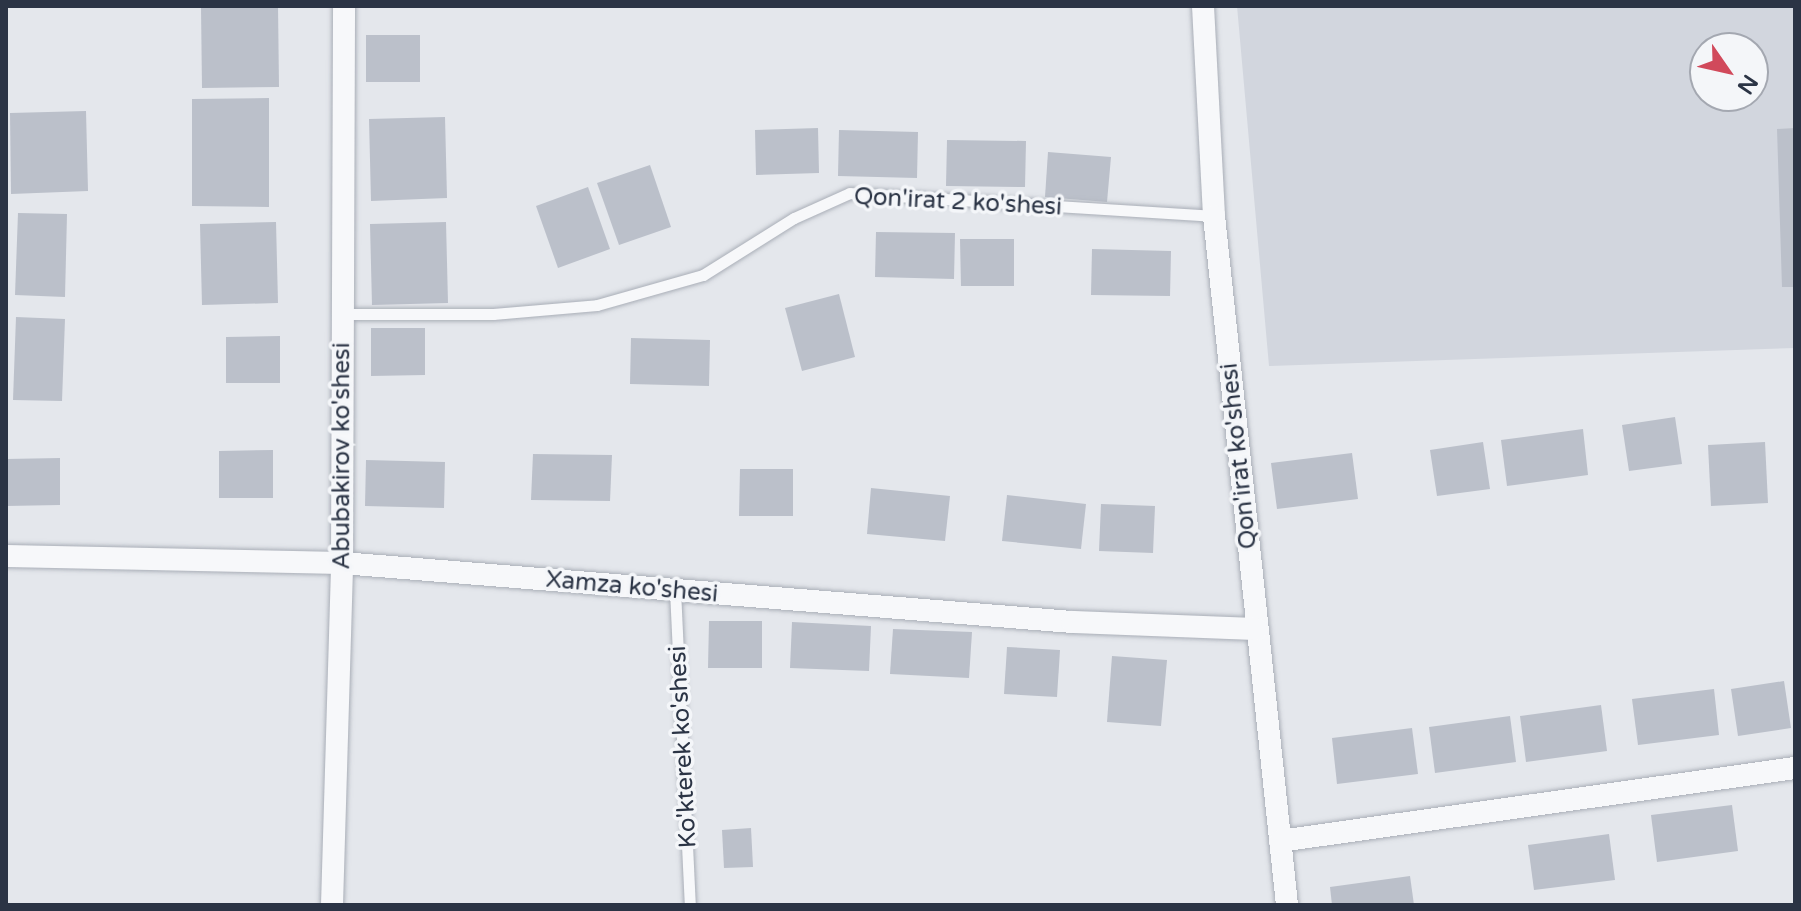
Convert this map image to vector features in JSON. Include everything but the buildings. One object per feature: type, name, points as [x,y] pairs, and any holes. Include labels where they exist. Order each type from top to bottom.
[{"type":"street","name":"Abubakirov ko'shesi","points":[[332,905],[342,563],[344,6]]},
{"type":"street","name":"Qon'irat ko'shesi","points":[[1203,6],[1214,216],[1287,905]]},
{"type":"street","name":"Xamza ko'shesi","points":[[6,556],[342,563],[1072,622],[1257,629]]},
{"type":"street","points":[[1280,841],[1795,768]]},
{"type":"lane","name":"Qon'irat 2 ko'shesi","points":[[343,314],[493,314],[597,305],[703,275],[794,218],[850,193],[1214,216]]},
{"type":"lane","name":"Ko'kterek ko'shesi","points":[[675,590],[690,905]]},
{"type":"shaded area","points":[[1237,6],[1795,6],[1795,348],[1269,366]]}]
